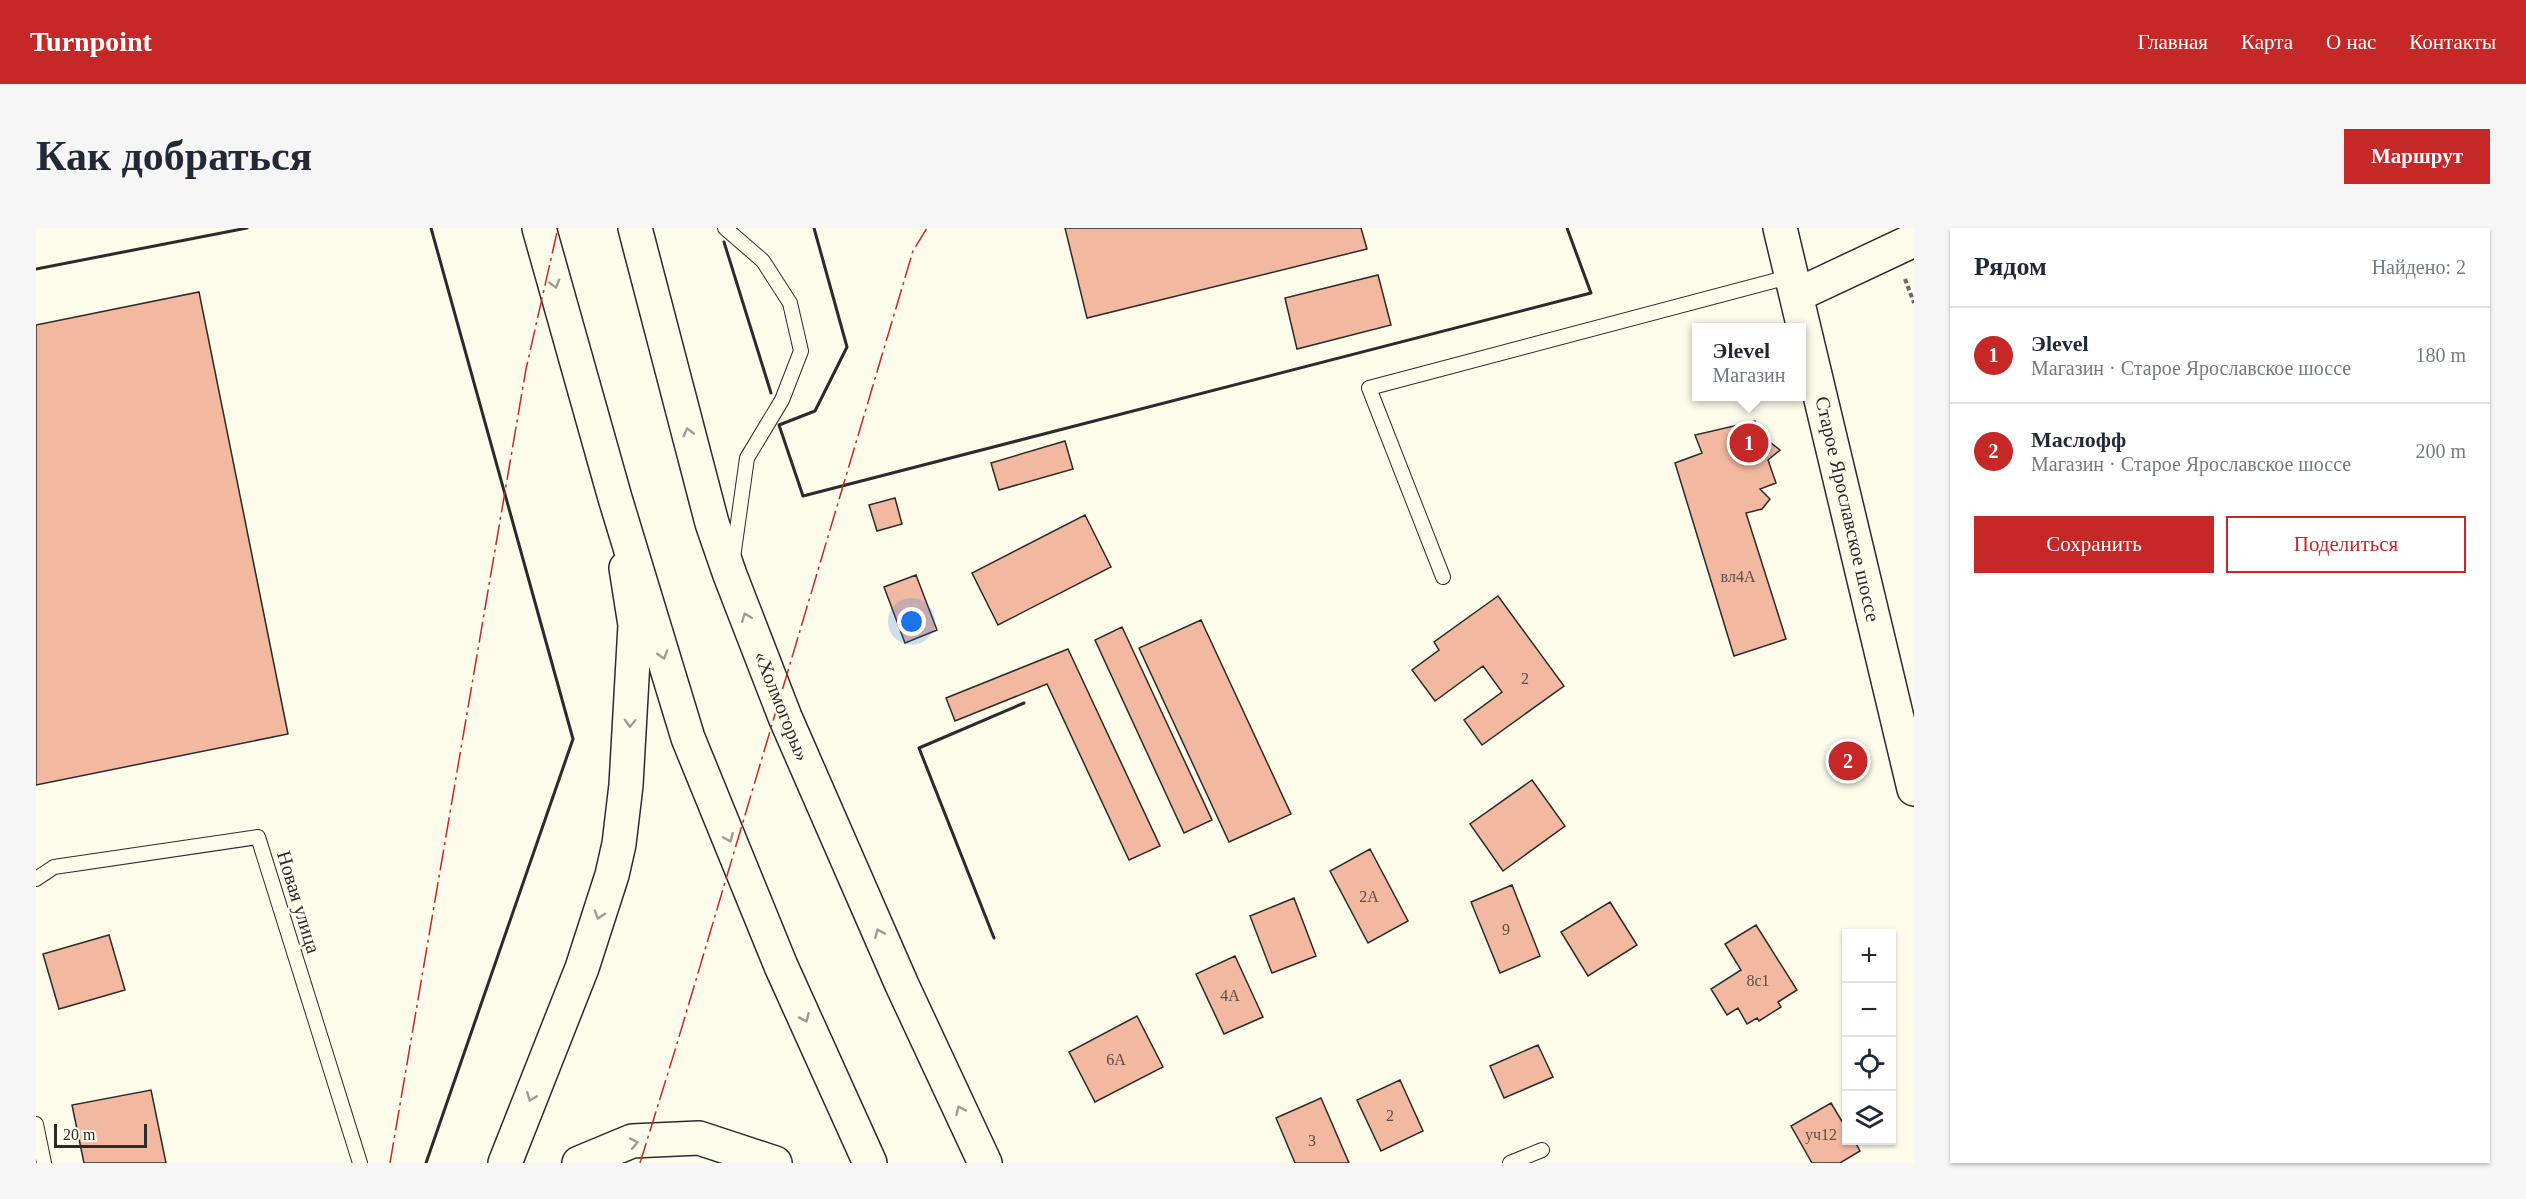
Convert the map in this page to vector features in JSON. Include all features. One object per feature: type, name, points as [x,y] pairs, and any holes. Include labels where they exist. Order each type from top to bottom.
[{"type":"main road","points":[[539,228],[615,498],[688,738],[781,966],[870,1163]]},
{"type":"main road","name":"«Холмогоры»","points":[[635,228],[712,523],[730,575],[789,727],[902,985],[985,1163]]},
{"type":"main road","name":"Старое Ярославское шоссе","points":[[1780,228],[1804,323]]},
{"type":"main road","points":[[1795,286],[1914,240]]},
{"type":"main road","name":"Старое Ярославское шоссе","points":[[1806,332],[1914,789]]},
{"type":"main road","points":[[505,1163],[582,968],[612,875],[619,844],[628,765],[635,625],[615,498]]},
{"type":"main road","points":[[579,1163],[632,1142],[699,1138],[775,1163]]},
{"type":"lane","points":[[724,228],[763,261],[790,303],[801,351],[782,400],[747,458],[730,575]]},
{"type":"lane","points":[[1443,577],[1369,388],[1795,286]]},
{"type":"lane","name":"Новая улица","points":[[36,879],[54,867],[258,837],[360,1163]]},
{"type":"lane","points":[[36,1124],[44,1163]]},
{"type":"lane","points":[[1510,1163],[1542,1150]]},
{"type":"path","points":[[1902,272],[1914,303]]},
{"type":"building","points":[[1065,228],[1361,228],[1367,249],[1087,318]]},
{"type":"building","points":[[1378,275],[1391,325],[1297,349],[1285,298]]},
{"type":"building","points":[[199,292],[288,734],[36,785],[36,325]]},
{"type":"building","points":[[1755,421],[1762,436],[1780,450],[1768,460],[1776,483],[1760,489],[1770,499],[1762,509],[1746,513],[1786,639],[1734,656],[1675,463],[1702,453],[1695,435]]},
{"type":"building","points":[[1065,441],[1073,469],[999,490],[991,463]]},
{"type":"building","points":[[895,498],[902,524],[877,531],[869,505]]},
{"type":"building","points":[[1085,515],[1111,567],[998,625],[972,573]]},
{"type":"building","points":[[916,575],[937,630],[905,643],[884,587]]},
{"type":"building","points":[[1498,596],[1564,686],[1482,745],[1464,720],[1502,692],[1483,666],[1435,701],[1412,670],[1439,650],[1434,642]]},
{"type":"building","points":[[1201,620],[1291,814],[1229,842],[1139,648]]},
{"type":"building","points":[[1122,627],[1212,820],[1184,833],[1095,640]]},
{"type":"building","points":[[1068,649],[1160,846],[1129,860],[1047,684],[955,721],[946,698]]},
{"type":"building","points":[[1857,745],[1863,769],[1837,776],[1831,751]]},
{"type":"building","points":[[1532,780],[1565,826],[1503,871],[1470,824]]},
{"type":"building","points":[[1370,849],[1408,921],[1368,943],[1330,871]]},
{"type":"building","points":[[1512,885],[1540,956],[1500,973],[1471,902]]},
{"type":"building","points":[[1294,898],[1316,956],[1272,973],[1250,916]]},
{"type":"building","points":[[1610,902],[1637,945],[1588,976],[1561,932]]},
{"type":"building","points":[[1756,925],[1797,990],[1778,1002],[1781,1007],[1759,1021],[1757,1018],[1747,1024],[1738,1008],[1727,1015],[1711,989],[1741,970],[1725,944]]},
{"type":"building","points":[[109,935],[125,990],[59,1009],[43,954]]},
{"type":"building","points":[[1235,956],[1263,1017],[1224,1034],[1196,974]]},
{"type":"building","points":[[1137,1016],[1163,1067],[1095,1102],[1069,1052]]},
{"type":"building","points":[[1538,1045],[1553,1077],[1504,1098],[1490,1066]]},
{"type":"building","points":[[1400,1080],[1423,1131],[1381,1151],[1357,1100]]},
{"type":"building","points":[[151,1090],[166,1163],[84,1163],[72,1105]]},
{"type":"building","points":[[1321,1098],[1349,1163],[1295,1163],[1276,1118]]},
{"type":"building","points":[[1831,1103],[1842,1121],[1842,1145],[1857,1145],[1860,1151],[1840,1163],[1812,1163],[1791,1126]]},
{"type":"wall","points":[[36,269],[247,228]]},
{"type":"wall","points":[[426,1163],[573,739],[431,228]]},
{"type":"wall","points":[[814,228],[847,347],[815,411],[779,425],[803,496],[1591,293],[1567,228]]},
{"type":"wall","points":[[724,242],[771,393]]},
{"type":"wall","points":[[994,938],[919,748],[1024,703]]},
{"type":"power","points":[[390,1163],[526,369],[558,228]]},
{"type":"power","points":[[640,1163],[913,251],[927,228]]},
{"type":"place","name":"Эlevel","points":[[1749,443]]},
{"type":"place","name":"Маслофф","points":[[1848,761]]}]
